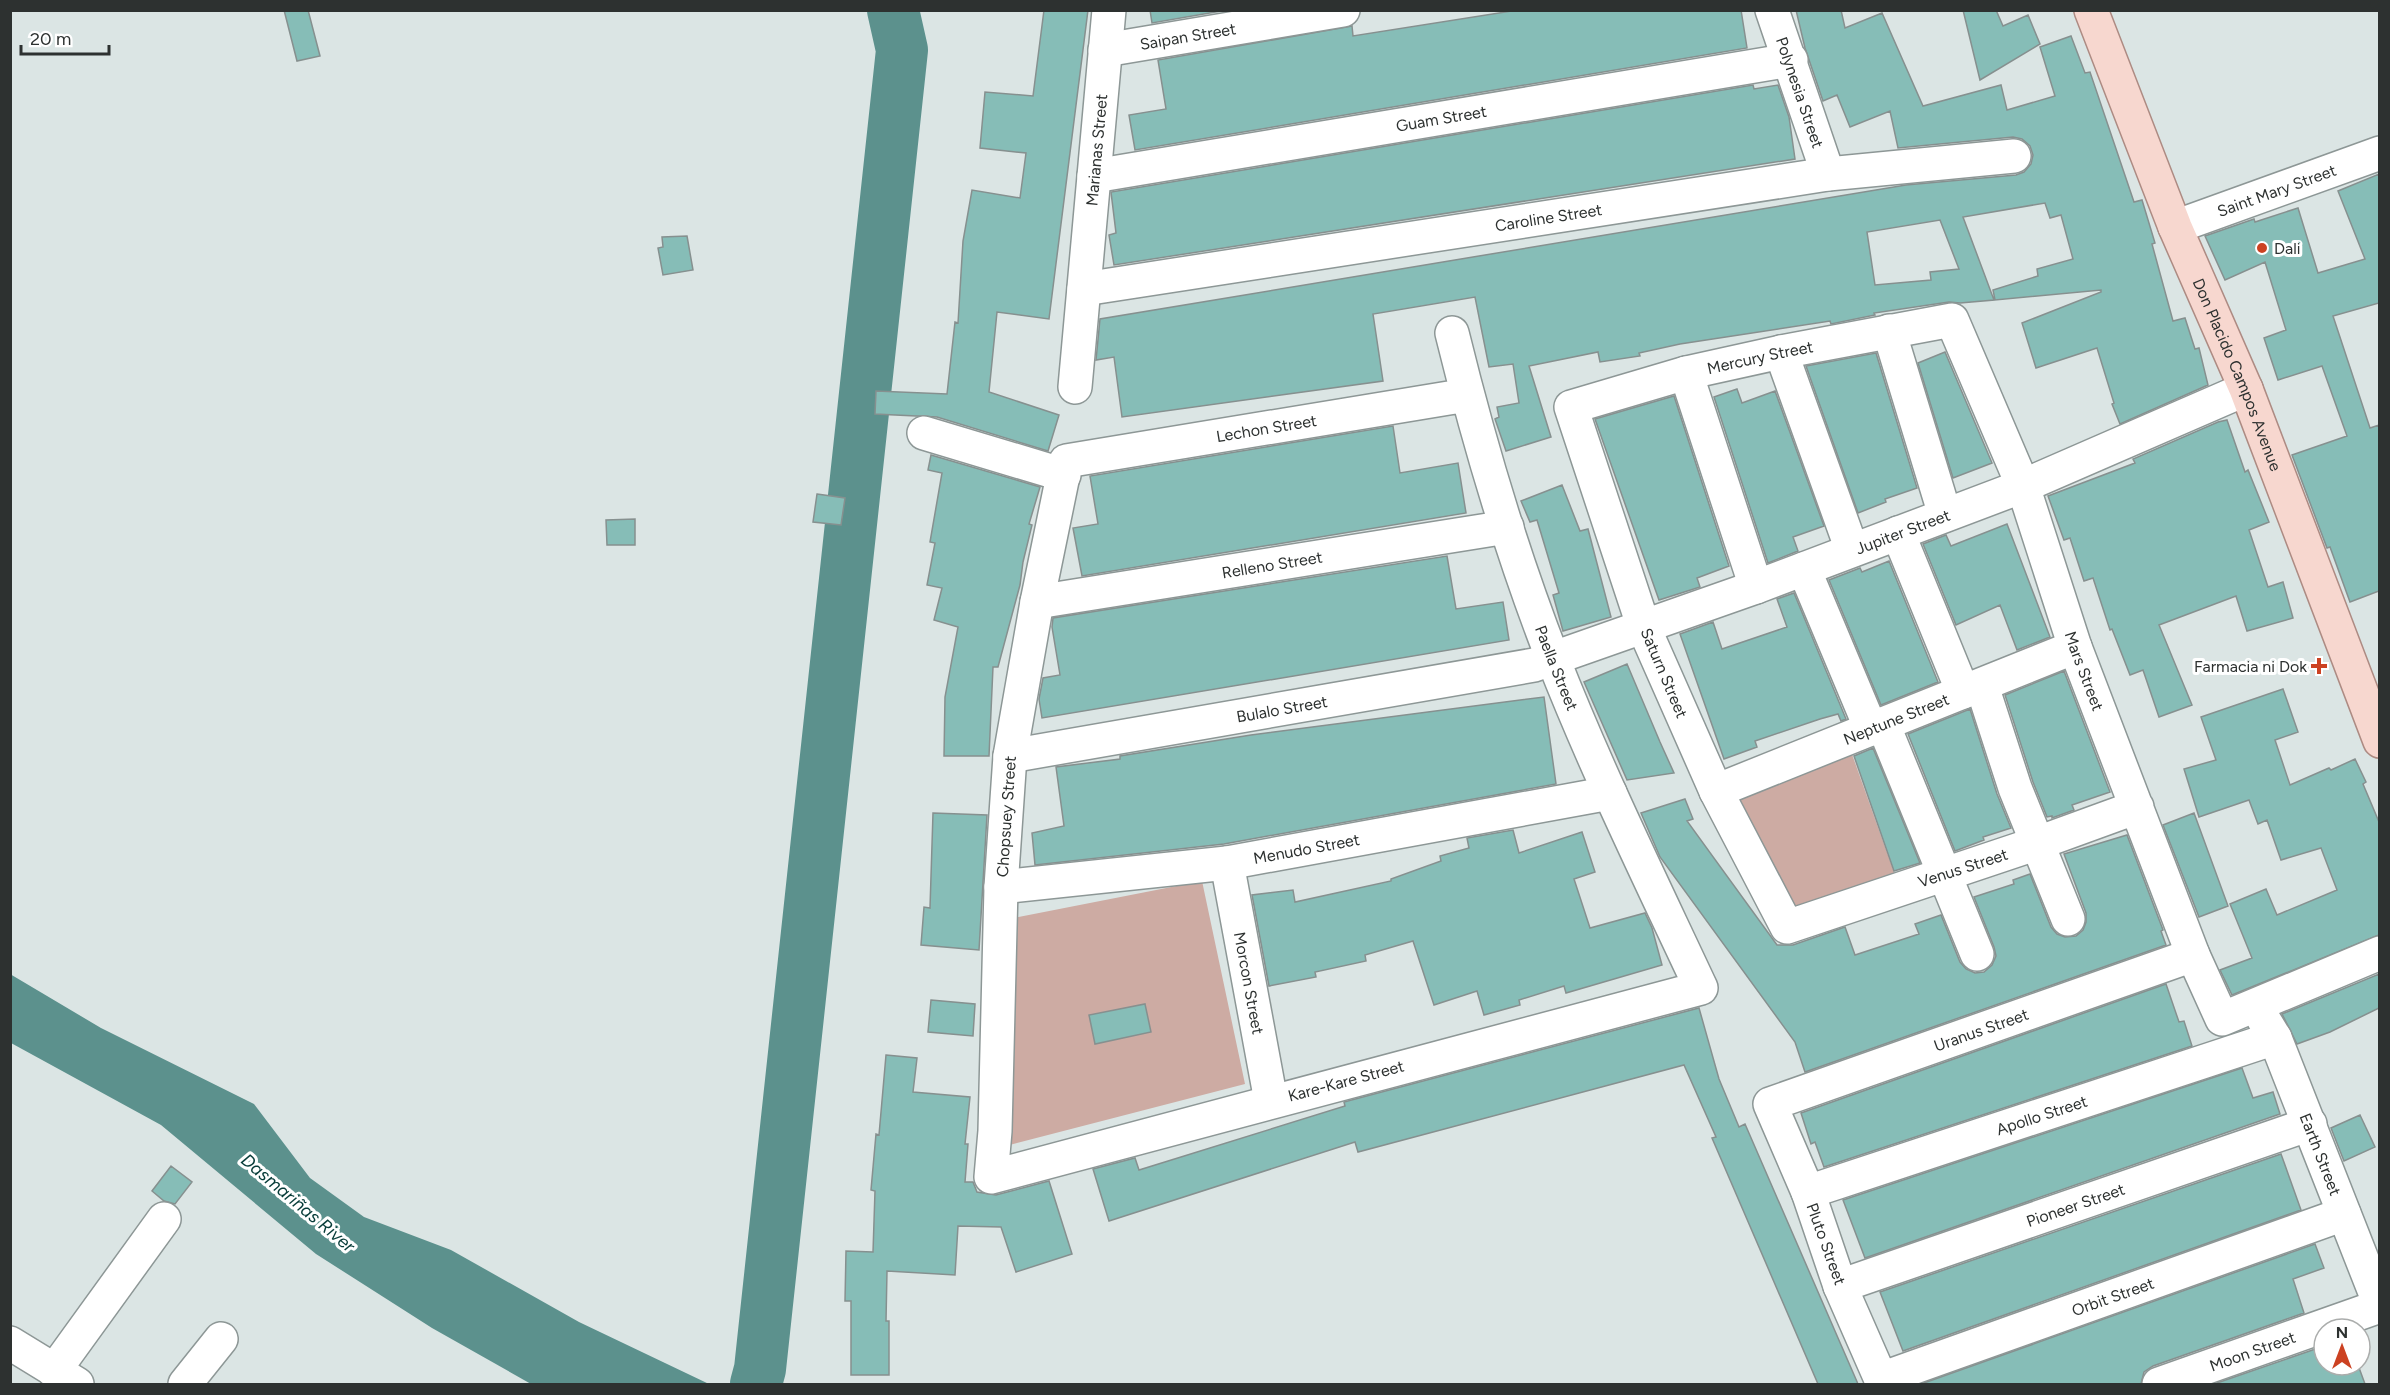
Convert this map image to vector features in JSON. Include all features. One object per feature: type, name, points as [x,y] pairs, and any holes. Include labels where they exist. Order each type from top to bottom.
[{"type":"main road","name":"Don Placido Campos Avenue","points":[[2091,10],[2175,227],[2246,389],[2378,733]]},
{"type":"street","name":"Marianas Street","points":[[1075,387],[1109,10]]},
{"type":"street","name":"Saipan Street","points":[[1105,50],[1343,10]]},
{"type":"street","name":"Polynesia Street","points":[[1772,10],[1791,60],[1828,174]]},
{"type":"street","name":"Guam Street","points":[[1094,176],[1791,60]]},
{"type":"street","name":"Saint Mary Street","points":[[2175,227],[2379,153]]},
{"type":"street","name":"Caroline Street","points":[[1084,290],[1828,174],[2014,156]]},
{"type":"street","name":"Mercury Street","points":[[1571,407],[1686,373],[1781,352],[1952,320]]},
{"type":"street","name":"Mars Street","points":[[1952,320],[2023,486],[2075,647],[2193,955],[2222,1019],[2255,1005]]},
{"type":"street","points":[[1889,331],[1945,516]]},
{"type":"street","name":"Paella Street","points":[[1452,333],[1467,395],[1507,527],[1553,659],[1610,793],[1701,987]]},
{"type":"street","points":[[1781,352],[1852,550]]},
{"type":"street","points":[[1686,373],[1756,587]]},
{"type":"street","name":"Jupiter Street","points":[[1553,659],[1756,587],[2023,486],[2246,389]]},
{"type":"street","name":"Lechon Street","points":[[1065,468],[1467,395]]},
{"type":"street","name":"Saturn Street","points":[[1571,407],[1644,628],[1716,791],[1787,927]]},
{"type":"street","points":[[924,433],[1065,468]]},
{"type":"street","name":"Chopsuey Street","points":[[992,1177],[1001,887],[1010,756],[1037,602],[1065,468]]},
{"type":"street","name":"Relleno Street","points":[[1037,602],[1507,527]]},
{"type":"street","points":[[1898,534],[1973,689],[2068,919]]},
{"type":"street","points":[[1804,569],[1877,726],[1977,954]]},
{"type":"street","name":"Neptune Street","points":[[1716,791],[2075,647]]},
{"type":"street","name":"Bulalo Street","points":[[1010,756],[1534,665],[1553,659]]},
{"type":"street","name":"Menudo Street","points":[[1001,887],[1227,863],[1610,793]]},
{"type":"street","name":"Venus Street","points":[[1787,927],[2038,843],[2137,807]]},
{"type":"street","name":"Morcon Street","points":[[1227,863],[1271,1101]]},
{"type":"street","points":[[2255,1005],[2379,953]]},
{"type":"street","name":"Uranus Street","points":[[1770,1104],[2193,955]]},
{"type":"street","name":"Kare-Kare Street","points":[[992,1177],[1701,987]]},
{"type":"street","name":"Earth Street","points":[[2255,1005],[2276,1038],[2379,1305]]},
{"type":"street","name":"Apollo Street","points":[[1808,1192],[2276,1038]]},
{"type":"street","name":"Pluto Street","points":[[1770,1104],[1808,1192],[1840,1286],[1882,1382]]},
{"type":"street","name":"Pioneer Street","points":[[1840,1286],[2310,1124]]},
{"type":"street","name":"Orbit Street","points":[[1882,1382],[2344,1214]]},
{"type":"street","points":[[10,1343],[66,1378],[164,1219]]},
{"type":"street","name":"Moon Street","points":[[2159,1384],[2379,1305]]},
{"type":"street","points":[[185,1384],[221,1339]]},
{"type":"shaded area","points":[[1848,743],[1895,875],[1795,914],[1728,791]]},
{"type":"shaded area","points":[[1202,881],[1245,1084],[1002,1147],[1008,919]]},
{"type":"water","name":"Dasmariñas River","points":[[10,974],[101,1028],[254,1104],[310,1178],[364,1217],[451,1250],[579,1322],[709,1384],[531,1384],[432,1328],[316,1254],[161,1125],[11,1043]]},
{"type":"building","points":[[284,10],[308,10],[320,56],[297,61]]},
{"type":"building","points":[[1044,10],[1088,10],[1049,319],[997,312],[989,392],[1059,415],[1048,451],[937,417],[875,414],[876,391],[947,394],[955,322],[958,323],[963,241],[972,190],[1020,198],[1026,153],[980,148],[985,92],[1033,96]]},
{"type":"building","points":[[1150,10],[1227,10],[1152,23]]},
{"type":"building","points":[[1518,10],[1741,10],[1747,48],[1135,150],[1129,115],[1166,109],[1158,60],[1352,26],[1353,36]]},
{"type":"building","points":[[1796,10],[1841,10],[1845,28],[1882,13],[1923,106],[2001,85],[2007,110],[2055,96],[2040,47],[2071,36],[2085,73],[2090,72],[2134,202],[2142,200],[2155,243],[2152,244],[2173,321],[2185,318],[2195,349],[2199,348],[2208,385],[2120,424],[2112,404],[2114,403],[2097,348],[2036,368],[2022,323],[2101,292],[2101,290],[1995,300],[1993,290],[2038,276],[2037,269],[2073,259],[2061,215],[2050,218],[2045,203],[1963,217],[1994,300],[1949,302],[1874,313],[1875,315],[1831,324],[1830,321],[1680,344],[1639,353],[1640,356],[1600,362],[1598,352],[1529,366],[1551,437],[1506,451],[1495,419],[1499,417],[1497,407],[1519,403],[1513,364],[1489,367],[1475,297],[1373,314],[1383,381],[1122,417],[1114,357],[1096,360],[1100,319],[1906,185],[2016,175],[2024,172],[2031,164],[2033,155],[2030,146],[2022,139],[2013,137],[1898,148],[1890,111],[1850,127],[1837,95],[1823,101],[1805,48]],"holes":[[[1940,220],[1959,269],[1930,272],[1931,280],[1875,285],[1867,232]]]},
{"type":"building","points":[[1963,10],[1996,10],[2003,26],[2028,15],[2040,44],[1980,80]]},
{"type":"building","points":[[1753,85],[1754,89],[1778,85],[1789,117],[1795,159],[1114,265],[1109,235],[1116,233],[1111,192]]},
{"type":"building","points":[[2379,174],[2379,303],[2333,316],[2370,428],[2379,425],[2379,591],[2350,602],[2292,455],[2347,436],[2322,366],[2278,380],[2264,338],[2286,330],[2265,262],[2225,280],[2205,236],[2254,219],[2255,222],[2298,208],[2318,273],[2365,259],[2338,191]]},
{"type":"building","points":[[687,236],[693,270],[663,275],[658,248],[663,247],[662,237]]},
{"type":"building","points":[[1945,352],[1992,463],[1953,478],[1918,363]]},
{"type":"building","points":[[1876,353],[1917,488],[1885,499],[1886,502],[1858,513],[1806,366]]},
{"type":"building","points":[[1737,389],[1742,403],[1775,391],[1824,526],[1793,537],[1798,551],[1768,563],[1714,397]]},
{"type":"building","points":[[1674,396],[1729,566],[1697,578],[1700,587],[1659,600],[1595,419]]},
{"type":"building","points":[[2227,420],[2245,472],[2248,470],[2269,522],[2249,530],[2268,587],[2283,582],[2293,618],[2247,631],[2236,596],[2159,625],[2192,705],[2159,717],[2143,670],[2130,675],[2112,629],[2110,630],[2093,578],[2084,581],[2070,538],[2064,540],[2048,496],[2135,463],[2133,459]]},
{"type":"building","points":[[1393,426],[1400,473],[1458,463],[1466,513],[1082,576],[1073,528],[1098,524],[1090,476]]},
{"type":"building","points":[[931,455],[1040,487],[1029,524],[1032,525],[1020,585],[998,667],[993,667],[989,756],[944,756],[945,697],[958,627],[934,620],[942,588],[927,585],[935,543],[930,542],[942,473],[928,470]]},
{"type":"building","points":[[1562,485],[1580,531],[1588,529],[1611,617],[1563,631],[1553,595],[1559,593],[1537,520],[1530,522],[1521,501]]},
{"type":"building","points":[[817,494],[845,498],[841,525],[813,522]]},
{"type":"building","points":[[635,519],[635,545],[607,545],[606,520]]},
{"type":"building","points":[[2007,524],[2050,637],[2017,650],[2000,605],[1956,625],[1923,544],[1946,535],[1951,546]]},
{"type":"building","points":[[1447,556],[1456,609],[1503,602],[1509,640],[1042,718],[1039,699],[1043,678],[1060,675],[1052,627],[1053,618]]},
{"type":"building","points":[[1889,561],[1938,682],[1881,705],[1829,580],[1860,568],[1862,572]]},
{"type":"building","points":[[1794,593],[1846,719],[1841,721],[1838,714],[1820,719],[1755,741],[1757,747],[1724,759],[1680,634],[1713,622],[1722,649],[1787,627],[1777,599]]},
{"type":"building","points":[[1627,664],[1674,773],[1627,780],[1584,682]]},
{"type":"building","points":[[2064,671],[2110,792],[2072,805],[2074,810],[2052,818],[2052,816],[2047,817],[2033,782],[2005,695]]},
{"type":"building","points":[[2283,689],[2298,732],[2275,740],[2290,785],[2355,759],[2366,782],[2363,784],[2379,822],[2379,935],[2232,995],[2220,970],[2252,958],[2230,904],[2266,889],[2277,915],[2337,890],[2321,848],[2281,860],[2267,820],[2258,824],[2249,800],[2199,817],[2184,769],[2216,760],[2201,717]]},
{"type":"building","points":[[1544,697],[1556,784],[1224,844],[1035,865],[1032,833],[1064,826],[1056,767],[1120,759],[1120,756],[1251,735]]},
{"type":"building","points":[[1970,709],[1997,794],[2011,828],[1983,837],[1984,840],[1955,851],[1908,734]]},
{"type":"building","points":[[1873,748],[1920,863],[1894,871],[1854,756]]},
{"type":"building","points":[[1685,799],[1693,819],[1687,821],[1777,945],[1793,945],[1845,927],[1855,955],[1919,934],[1915,924],[1941,915],[1960,962],[1966,969],[1975,973],[1984,972],[1992,965],[1996,956],[1974,897],[2014,884],[2013,880],[2030,874],[2051,927],[2057,934],[2065,937],[2076,936],[2083,930],[2086,913],[2064,854],[2127,835],[2163,930],[2161,931],[2166,945],[1805,1072],[1795,1042],[1660,857],[1641,813]]},
{"type":"building","points":[[933,813],[987,815],[979,950],[921,945],[924,907],[930,908]]},
{"type":"building","points":[[2194,813],[2228,906],[2199,917],[2163,825]]},
{"type":"building","points":[[1513,830],[1519,853],[1582,832],[1595,872],[1574,879],[1590,928],[1645,913],[1652,928],[1662,965],[1566,993],[1564,986],[1519,1000],[1520,1005],[1484,1015],[1477,991],[1434,1005],[1413,941],[1365,955],[1366,961],[1315,972],[1316,977],[1269,986],[1252,895],[1293,890],[1295,902],[1391,881],[1391,879],[1441,861],[1440,856],[1469,848],[1467,838]]},
{"type":"building","points":[[2379,974],[2379,1008],[2330,1032],[2297,1044],[2282,1014]]},
{"type":"building","points":[[2166,984],[2179,1022],[2184,1021],[2192,1046],[1824,1167],[1815,1142],[1811,1144],[1801,1113]]},
{"type":"building","points":[[931,1000],[975,1004],[973,1036],[928,1032]]},
{"type":"building","points":[[1145,1004],[1151,1032],[1095,1044],[1089,1015]]},
{"type":"building","points":[[1699,1008],[1719,1079],[1739,1127],[1745,1124],[1858,1384],[1818,1384],[1712,1138],[1716,1137],[1684,1065],[1358,1152],[1355,1142],[1109,1221],[1093,1169],[1135,1158],[1139,1170],[1345,1106],[1344,1102]]},
{"type":"building","points":[[886,1055],[917,1058],[913,1092],[970,1097],[965,1144],[968,1144],[965,1182],[973,1182],[977,1192],[996,1195],[1049,1181],[1072,1254],[1016,1272],[1001,1227],[958,1226],[955,1275],[887,1271],[886,1321],[889,1321],[889,1375],[851,1375],[851,1301],[845,1301],[846,1251],[873,1252],[875,1191],[871,1190],[876,1134],[879,1135]]},
{"type":"building","points":[[2242,1068],[2253,1098],[2273,1092],[2280,1114],[1865,1258],[1843,1200]]},
{"type":"building","points":[[2360,1115],[2375,1147],[2344,1161],[2331,1128]]},
{"type":"building","points":[[2281,1154],[2301,1210],[1903,1351],[1880,1292]]},
{"type":"building","points":[[171,1166],[192,1182],[175,1204],[164,1201],[152,1191]]},
{"type":"building","points":[[2315,1244],[2324,1268],[2293,1279],[2304,1313],[2153,1366],[2144,1372],[2141,1384],[1921,1384]]},
{"type":"building","points":[[2312,1350],[2312,1377],[2362,1377],[2365,1384],[2214,1384]]},
{"type":"waterway","points":[[756,1384],[760,1369],[902,50],[893,10]]},
{"type":"place","name":"Dali","points":[[2262,248]]},
{"type":"place","name":"Farmacia ni Dok","points":[[2319,666]]}]
